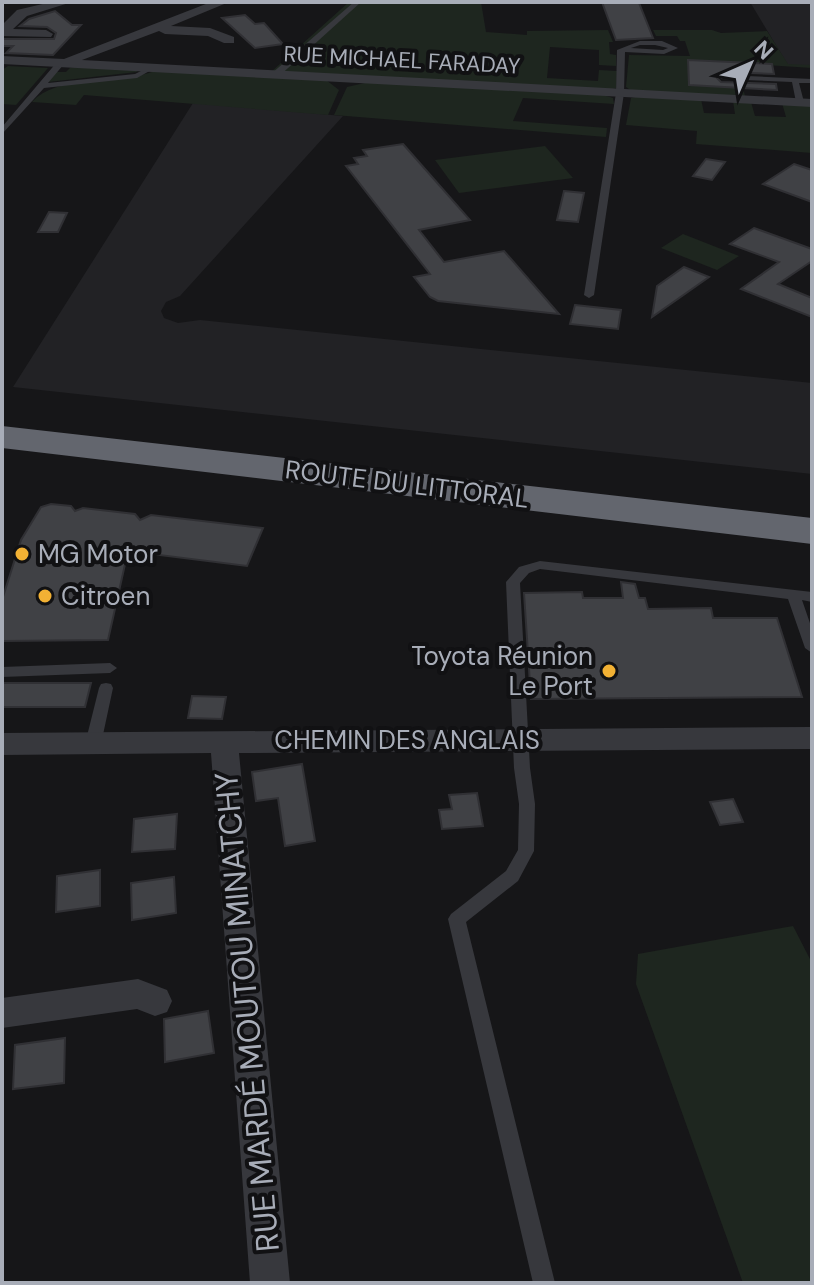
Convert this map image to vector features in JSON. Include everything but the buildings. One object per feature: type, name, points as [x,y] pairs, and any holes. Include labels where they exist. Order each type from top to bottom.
[{"type":"highway","points":[[2,408],[130,440]]},
{"type":"highway","name":"ROUTE DU LITTORAL","points":[[2,414],[130,440],[812,531]]},
{"type":"highway","name":"ROUTE DU LITTORAL","points":[[2,437],[130,440],[812,505]]},
{"type":"highway","points":[[2,443],[130,440]]},
{"type":"street","points":[[2,32],[22,13],[66,2]]},
{"type":"street","points":[[199,2],[218,4]]},
{"type":"street","points":[[60,64],[218,4]]},
{"type":"street","points":[[105,28],[210,32],[229,40]]},
{"type":"street","points":[[2,32],[46,34]]},
{"type":"street","name":"RUE MICHAEL FARADAY","points":[[2,60],[806,102]]},
{"type":"street","name":"CHEMIN DES ANGLAIS","points":[[2,744],[812,738]]},
{"type":"street","name":"RUE MARDÉ MOUTOU MINATCHY","points":[[224,741],[270,1283]]},
{"type":"street","points":[[2,1013],[138,994],[155,1001]]},
{"type":"lane","points":[[274,76],[358,2]]},
{"type":"lane","points":[[642,42],[674,48],[664,52],[621,50],[642,42]]},
{"type":"lane","points":[[589,295],[620,93],[621,50]]},
{"type":"lane","points":[[2,132],[60,64]]},
{"type":"lane","points":[[41,86],[137,76],[149,69]]},
{"type":"lane","points":[[724,77],[812,81]]},
{"type":"lane","name":"RUE MICHAEL FARADAY","points":[[795,80],[806,102]]},
{"type":"lane","points":[[544,1283],[457,919],[512,876],[526,851],[527,804],[513,582],[524,570],[540,565],[812,597]]},
{"type":"lane","points":[[793,595],[812,648]]},
{"type":"lane","points":[[2,672],[110,668]]},
{"type":"lane","points":[[93,744],[106,688]]},
{"type":"shaded area","points":[[349,2],[481,2],[486,32],[527,35],[527,31],[608,30],[613,42],[609,42],[610,54],[616,55],[616,66],[599,65],[599,50],[550,47],[547,78],[598,81],[599,70],[617,71],[616,88],[271,72]]},
{"type":"shaded area","points":[[750,2],[812,2],[812,65],[788,65]]},
{"type":"shaded area","points":[[653,30],[712,30],[721,33],[767,31],[788,64],[812,65],[812,68],[688,60],[689,85],[743,88],[745,96],[632,91],[626,87],[629,55],[690,56],[685,41],[680,41],[677,36],[656,36]]},
{"type":"shaded area","points":[[8,66],[48,68],[16,105],[2,104],[2,70]]},
{"type":"shaded area","points":[[81,66],[137,72],[48,82],[56,72]]},
{"type":"shaded area","points":[[155,71],[326,80],[339,90],[328,115],[84,95],[76,105],[32,102],[56,87]]},
{"type":"shaded area","points":[[369,82],[600,94],[613,98],[614,104],[523,98],[513,121],[607,128],[606,137],[334,115],[347,87]]},
{"type":"shaded area","points":[[631,98],[701,99],[704,113],[735,114],[733,101],[751,102],[755,116],[786,117],[782,103],[812,105],[812,153],[696,144],[697,131],[626,125]]},
{"type":"shaded area","points":[[193,103],[343,116],[180,296],[166,302],[161,311],[164,318],[178,323],[200,320],[812,383],[812,474],[13,387]]},
{"type":"shaded area","points":[[545,146],[573,178],[459,193],[435,160]]},
{"type":"shaded area","points":[[683,234],[739,256],[717,270],[661,248]]},
{"type":"shaded area","points":[[793,926],[812,963],[812,1283],[743,1283],[636,984],[638,954]]},
{"type":"place","name":"MG Motor","points":[[22,554]]},
{"type":"place","name":"Citroen","points":[[45,596]]},
{"type":"place","name":"Toyota Réunion Le Port","points":[[609,671]]}]
